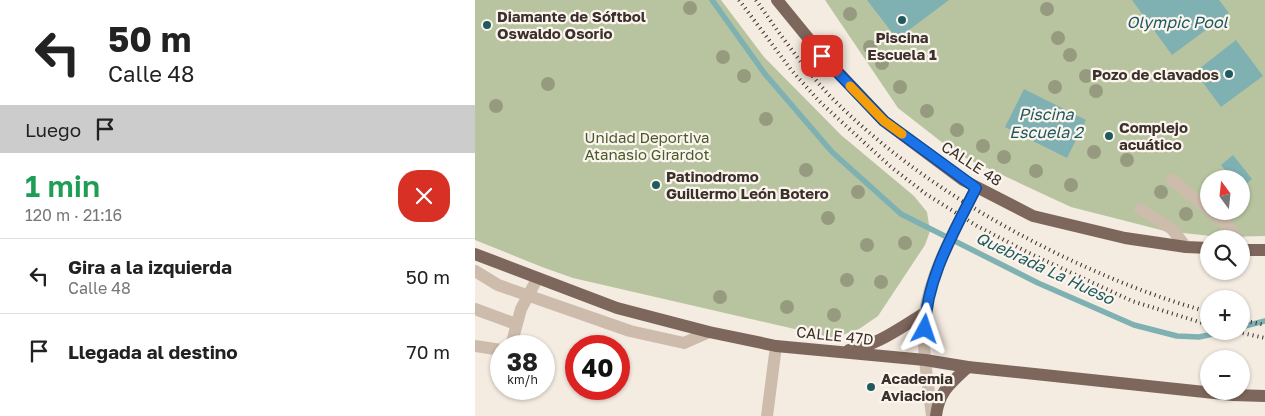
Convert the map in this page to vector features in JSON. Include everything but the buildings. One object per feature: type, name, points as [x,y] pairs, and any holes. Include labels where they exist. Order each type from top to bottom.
[{"type":"main road","name":"CALLE 48","points":[[777,0],[822,56],[884,121],[976,188],[1033,216],[1125,238],[1200,248]]},
{"type":"main road","points":[[1250,248],[1265,250]]},
{"type":"main road","name":"CALLE 47D","points":[[475,254],[617,308],[709,332],[775,346],[925,360],[968,367],[1233,395],[1265,396]]},
{"type":"main road","points":[[837,353],[861,348],[884,338],[925,313]]},
{"type":"main road","points":[[936,416],[941,394],[968,367]]},
{"type":"street","points":[[1172,180],[1200,203]]},
{"type":"street","points":[[932,416],[925,360],[925,313],[932,283],[956,227],[976,188]]},
{"type":"street","points":[[1140,209],[1171,229],[1186,247]]},
{"type":"street","points":[[1220,220],[1231,230]]},
{"type":"street","points":[[475,271],[498,285],[630,331],[684,343],[709,332]]},
{"type":"street","points":[[514,335],[521,309],[537,279]]},
{"type":"street","points":[[475,309],[516,324]]},
{"type":"street","points":[[475,346],[490,348]]},
{"type":"street","points":[[767,416],[775,346]]},
{"type":"green space","name":"Unidad Deportiva Atanasio Girardot","points":[[475,0],[721,0],[764,57],[841,135],[914,196],[927,212],[930,231],[925,245],[878,316],[859,329],[834,338],[573,278],[475,240]]},
{"type":"green space","name":"Complejo acuático","points":[[825,0],[1265,0],[1265,236],[1250,236],[1250,230],[1200,230],[1200,235],[1165,231],[1071,207],[957,154],[898,108]]},
{"type":"water","name":"Piscina Escuela 1","points":[[867,0],[949,0],[897,39]]},
{"type":"water","name":"Olympic Pool","points":[[1132,0],[1219,0],[1229,13],[1172,55]]},
{"type":"water","name":"Pozo de clavados","points":[[1236,40],[1263,76],[1221,107],[1195,72]]},
{"type":"water","name":"Piscina Escuela 2","points":[[1024,89],[1086,120],[1067,158],[1005,127]]},
{"type":"water","points":[[1233,155],[1245,170],[1225,170],[1221,165]]},
{"type":"waterway","name":"Quebrada La Hueso","points":[[712,0],[765,74],[832,152],[901,214],[1038,283],[1134,325],[1177,336],[1200,337]]},
{"type":"waterway","name":"Quebrada La Hueso","points":[[1250,325],[1265,321]]},
{"type":"railway","points":[[739,0],[792,71],[821,103],[891,167],[926,194],[977,226],[1031,254],[1132,301],[1200,322]]},
{"type":"railway","points":[[756,0],[800,61],[830,96],[882,143],[938,185],[998,222],[1060,255],[1152,294],[1200,309]]},
{"type":"railway","points":[[1250,322],[1265,325]]},
{"type":"railway","points":[[1250,335],[1265,338]]},
{"type":"slow traffic","points":[[850,86],[884,121],[902,134]]},
{"type":"place","name":"Piscina Escuela 1","points":[[902,20]]},
{"type":"place","name":"Diamante de Sóftbol Oswaldo Osorio","points":[[487,25]]},
{"type":"place","name":"Pozo de clavados","points":[[1229,74]]},
{"type":"place","name":"Complejo acuático","points":[[1109,136]]},
{"type":"place","name":"Patinodromo Guillermo León Botero","points":[[656,185]]},
{"type":"place","name":"Academia Aviacion","points":[[871,387]]},
{"type":"route","points":[[822,56],[884,121],[976,188],[956,227],[932,283],[925,313],[925,329]]}]
